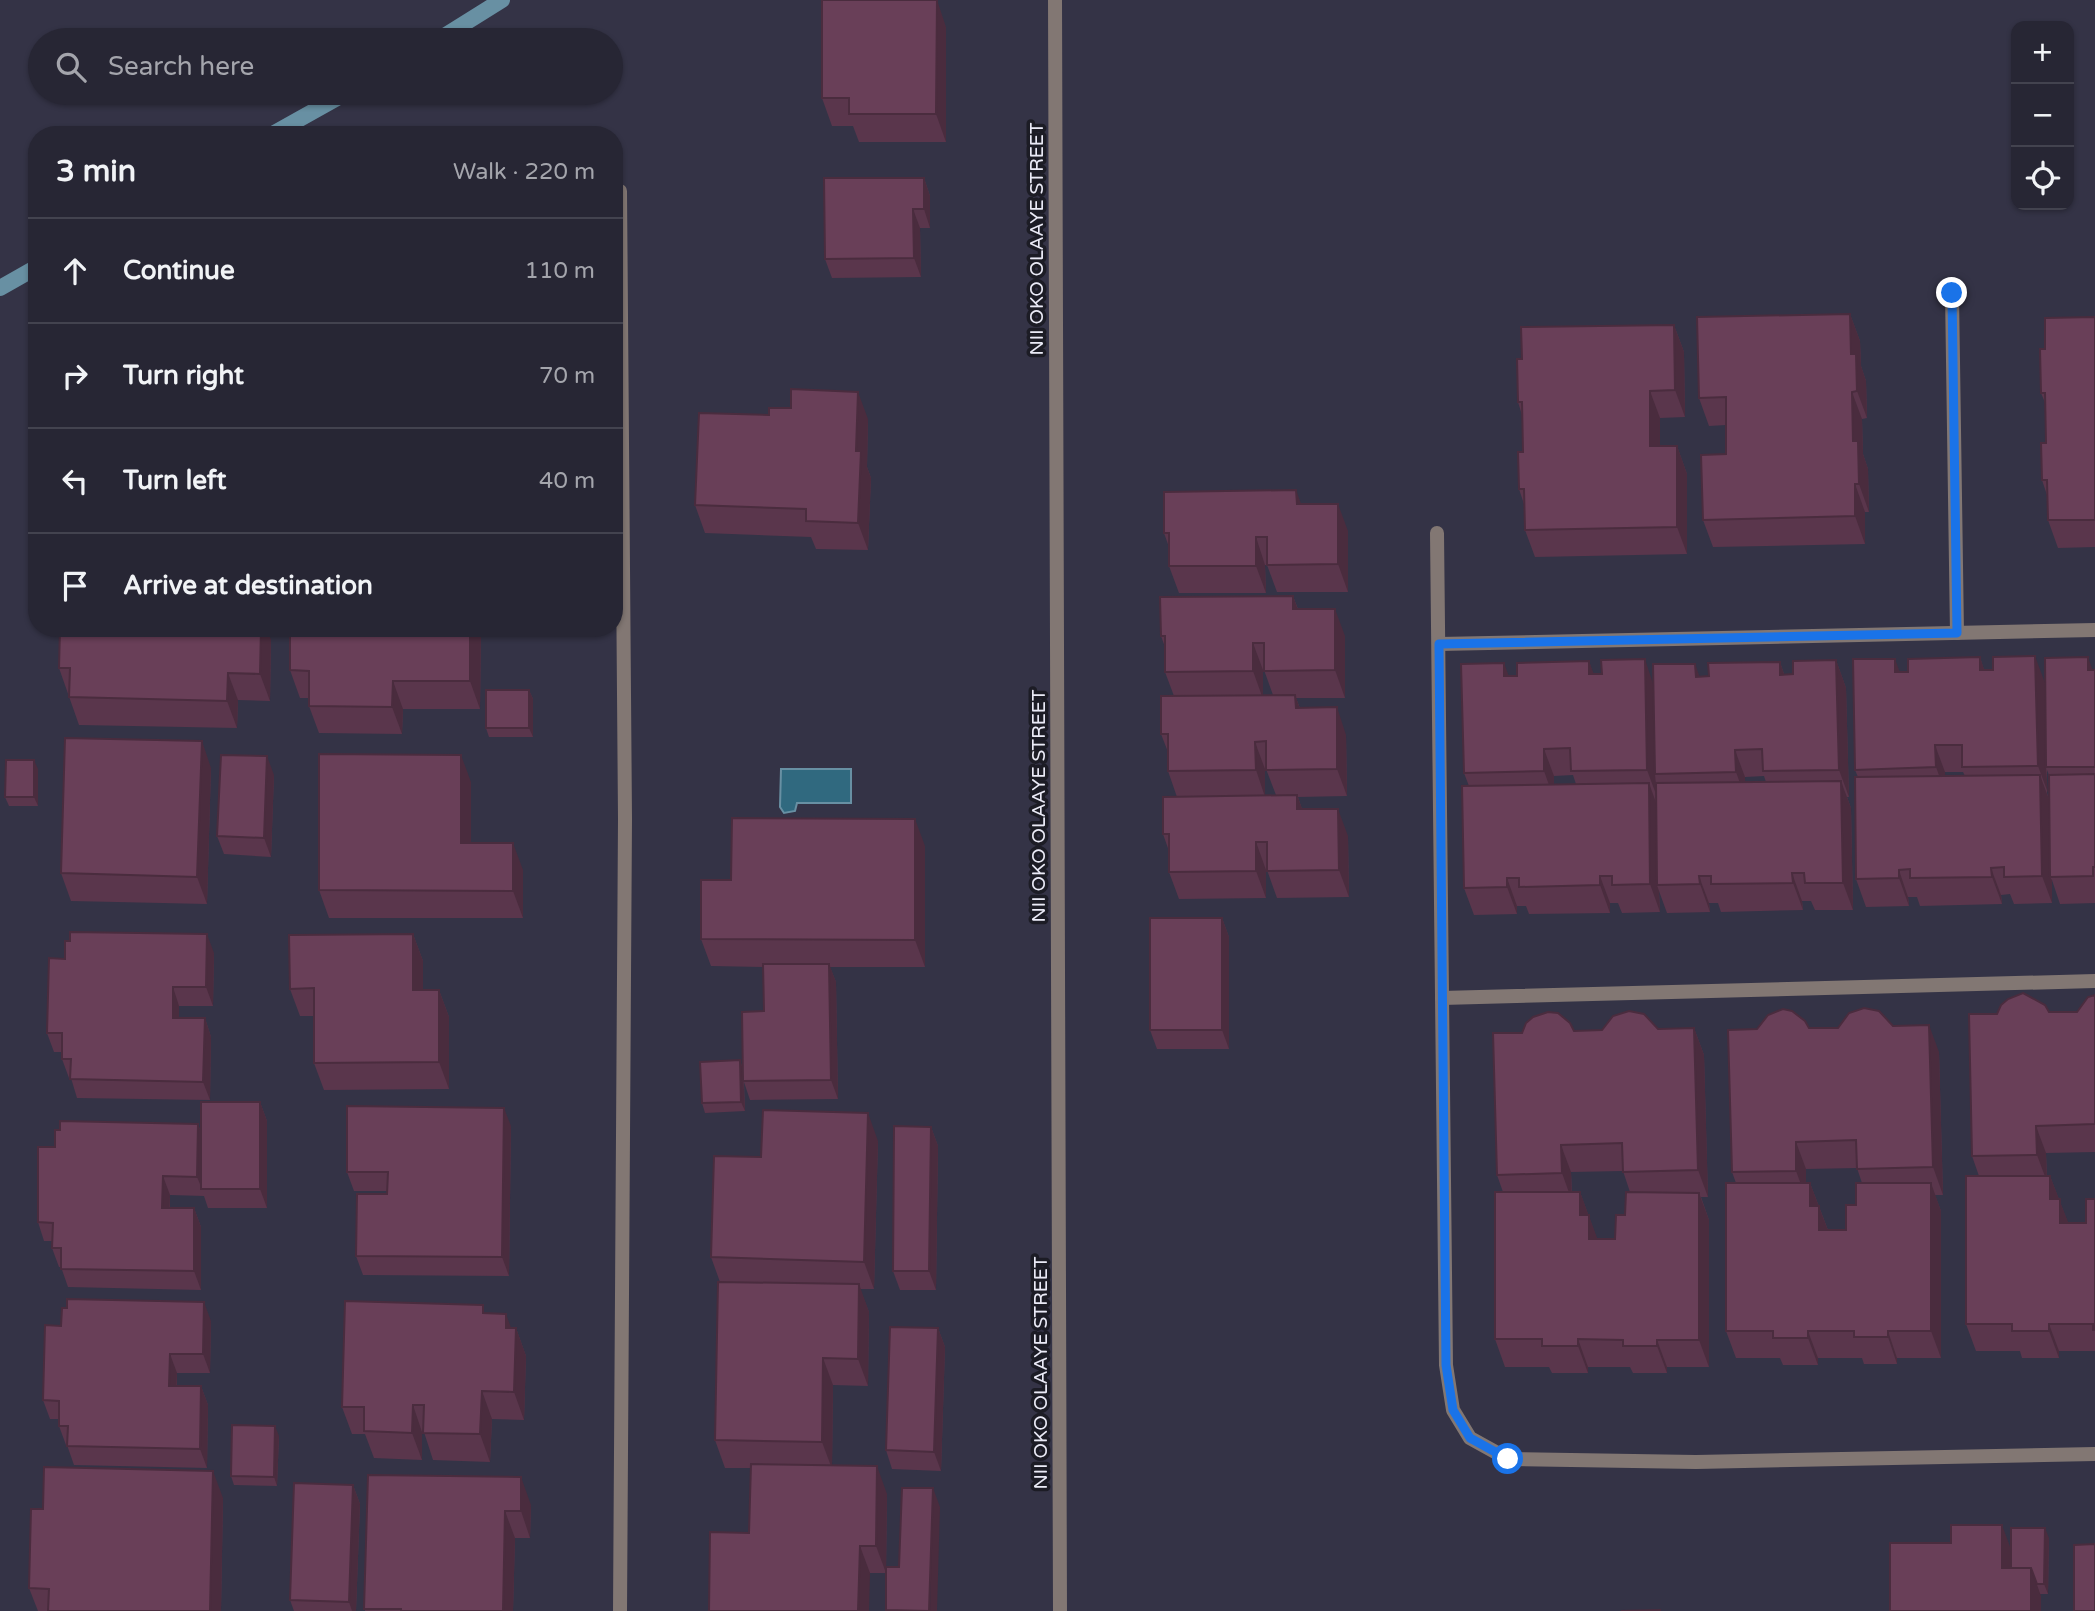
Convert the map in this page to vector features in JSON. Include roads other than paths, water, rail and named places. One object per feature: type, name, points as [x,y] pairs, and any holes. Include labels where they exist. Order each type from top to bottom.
[{"type":"street","name":"NII OKO OLAAYE STREET","points":[[1055,0],[1060,1611]]},
{"type":"street","points":[[1952,293],[1957,633]]},
{"type":"street","points":[[1437,533],[1446,1365],[1453,1410],[1470,1438],[1508,1459],[1696,1462],[2095,1454]]},
{"type":"street","points":[[620,1611],[625,833],[623,576]]},
{"type":"street","points":[[1439,644],[2095,630]]},
{"type":"street","points":[[1442,998],[2095,981]]},
{"type":"water","points":[[781,769],[851,769],[851,803],[797,803],[795,811],[784,813],[780,807]]},
{"type":"waterway","points":[[457,28],[502,0]]},
{"type":"waterway","points":[[287,126],[325,105]]},
{"type":"waterway","points":[[0,288],[28,272]]}]
